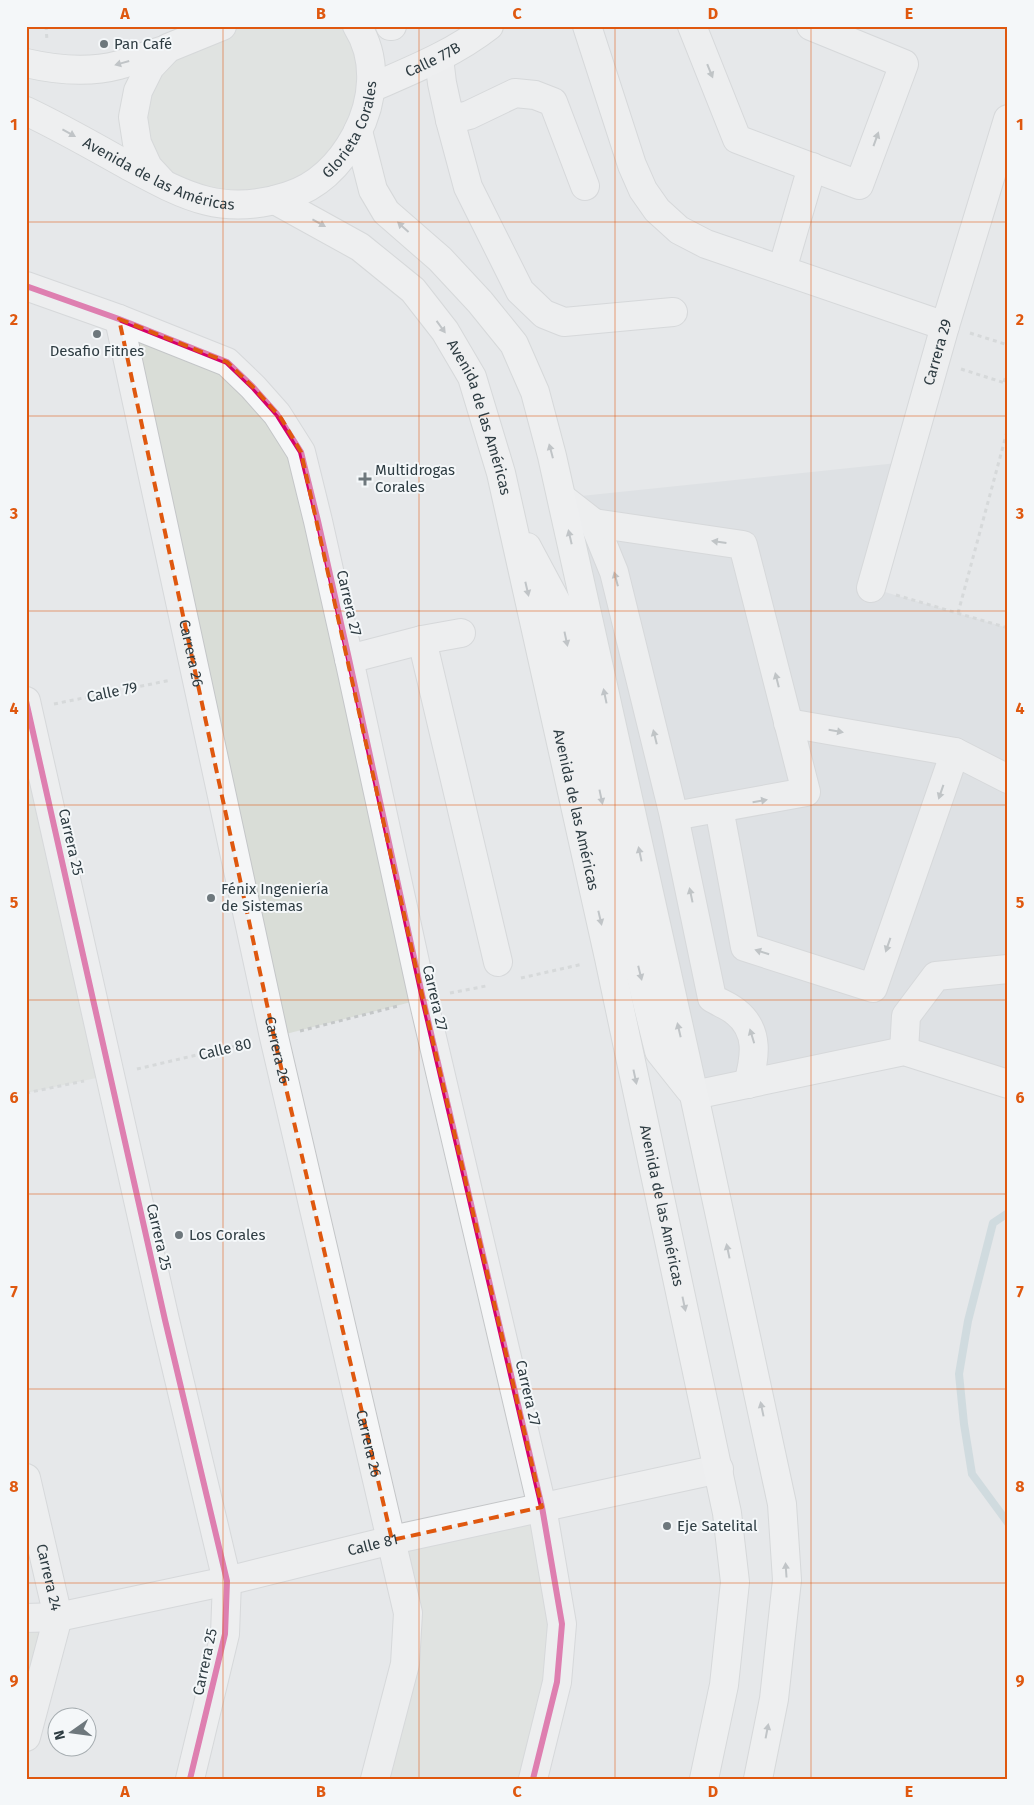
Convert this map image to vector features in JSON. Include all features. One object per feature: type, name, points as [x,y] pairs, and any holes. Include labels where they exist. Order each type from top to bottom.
[{"type":"main road","points":[[26,62],[52,69],[83,70],[117,66],[222,26]]},
{"type":"main road","name":"Glorieta Corales","points":[[276,200],[296,193],[316,182],[333,169],[347,152],[365,117],[371,88],[371,69],[363,36],[356,26]]},
{"type":"main road","name":"Calle 77B","points":[[371,88],[464,45],[489,26]]},
{"type":"main road","points":[[166,186],[144,159],[137,143],[133,116],[138,91],[150,67],[168,48]]},
{"type":"main road","name":"Avenida de las Américas","points":[[26,111],[166,186],[199,200],[224,205],[250,205],[276,200],[360,247],[413,290],[445,331],[472,377],[499,464],[609,958],[719,1468],[727,1513],[735,1582],[724,1685],[704,1779]]},
{"type":"main road","points":[[358,131],[373,190],[386,212],[440,259],[480,302],[514,344],[535,392],[552,456],[694,1095],[782,1504],[787,1580],[774,1699],[758,1779]]},
{"type":"main road","points":[[510,515],[558,605],[633,944],[659,1051],[694,1095]]},
{"type":"street","points":[[692,26],[738,140],[859,185],[904,64],[811,26]]},
{"type":"street","points":[[587,30],[632,165],[643,190],[657,210],[679,230],[706,244],[945,326]]},
{"type":"street","points":[[439,58],[450,120],[468,187],[520,291],[544,314],[564,322],[673,312]]},
{"type":"street","points":[[450,120],[469,115],[515,94],[535,95],[553,102],[585,186]]},
{"type":"street","name":"Carrera 29","points":[[871,588],[945,326],[1008,118]]},
{"type":"street","points":[[782,270],[812,167]]},
{"type":"street","name":"Carrera 27","points":[[26,286],[118,319],[227,362],[281,418],[301,452],[349,659],[422,999],[542,1507],[562,1624],[557,1682],[532,1779]]},
{"type":"street","name":"Carrera 26","points":[[118,319],[274,1037],[408,1613],[405,1664],[375,1779]]},
{"type":"street","points":[[562,498],[594,523],[743,545],[806,792],[674,816]]},
{"type":"street","points":[[594,523],[614,572],[674,816],[712,998],[737,1012],[748,1025],[754,1037],[755,1051],[748,1084]]},
{"type":"street","points":[[349,659],[422,640],[461,633]]},
{"type":"street","points":[[422,640],[498,962]]},
{"type":"street","name":"Carrera 25","points":[[27,705],[165,1320],[226,1581],[226,1634],[190,1779]]},
{"type":"street","points":[[788,723],[955,752],[1008,779]]},
{"type":"street","points":[[719,808],[746,947],[873,988],[955,752]]},
{"type":"street","points":[[904,1051],[906,1016],[936,976],[1008,969]]},
{"type":"street","points":[[694,1095],[904,1051],[1008,1084]]},
{"type":"street","name":"Calle 81","points":[[26,1618],[58,1617],[226,1581],[392,1540],[719,1468]]},
{"type":"street","name":"Carrera 24","points":[[26,1478],[58,1617],[26,1736]]},
{"type":"path","points":[[945,326],[1008,345]]},
{"type":"path","points":[[935,362],[1006,383],[1008,369]]},
{"type":"path","points":[[958,613],[1008,428]]},
{"type":"path","points":[[871,588],[1008,628]]},
{"type":"highlighted area","points":[[119,319],[227,362],[281,418],[301,452],[423,999],[542,1507],[392,1540],[274,1037]]},
{"type":"shaded area","points":[[222,26],[357,26],[368,52],[347,152],[250,205],[148,167],[138,91],[150,67]]},
{"type":"shaded area","points":[[119,319],[183,345],[277,414],[423,999],[274,1037]]},
{"type":"shaded area","points":[[907,462],[871,588],[1008,628],[1008,1084],[904,1051],[694,1095],[562,498]]},
{"type":"shaded area","points":[[26,710],[110,1075],[26,1093]]},
{"type":"shaded area","points":[[542,1507],[562,1624],[533,1779],[375,1779],[405,1664],[392,1540]]},
{"type":"shaded area","points":[[58,1617],[26,1737],[26,1618]]},
{"type":"waterway","points":[[1008,1213],[993,1223],[968,1321],[959,1374],[972,1474],[1008,1523]]},
{"type":"cycle path","points":[[26,286],[119,319],[227,362],[277,414],[301,452],[349,659],[423,999],[542,1507],[562,1624],[557,1682],[533,1779]]},
{"type":"cycle path","points":[[26,701],[165,1320],[227,1581],[225,1634],[190,1779]]},
{"type":"place","name":"Pan Café","points":[[104,44]]},
{"type":"place","name":"Desafio Fitnes","points":[[97,334]]},
{"type":"place","name":"Multidrogas Corales","points":[[365,479]]},
{"type":"place","name":"Fénix Ingeniería de Sistemas","points":[[211,898]]},
{"type":"place","name":"Los Corales","points":[[179,1235]]},
{"type":"place","name":"Eje Satelital","points":[[667,1526]]}]
